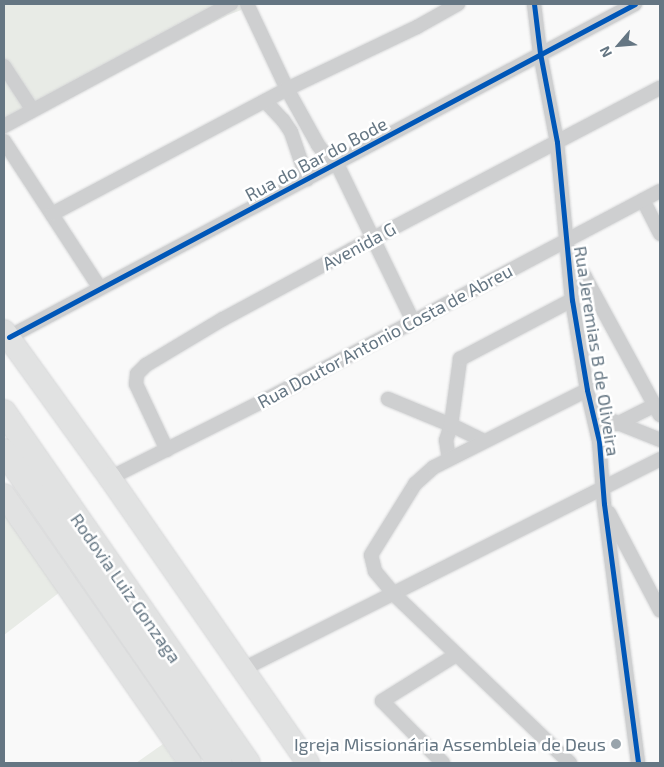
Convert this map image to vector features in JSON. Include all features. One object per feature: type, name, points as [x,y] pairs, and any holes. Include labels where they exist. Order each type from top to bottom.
[{"type":"highway","name":"Rodovia Luiz Gonzaga","points":[[4,412],[248,763]]},
{"type":"highway","name":"Rodovia Luiz Gonzaga","points":[[4,451],[220,763]]},
{"type":"main road","points":[[6,334],[110,478],[308,763]]},
{"type":"main road","points":[[4,495],[190,763]]},
{"type":"street","points":[[4,126],[32,109],[231,4]]},
{"type":"street","points":[[247,4],[287,89],[323,152],[337,164],[413,320]]},
{"type":"street","points":[[52,214],[287,89],[417,27],[458,4]]},
{"type":"street","name":"Rua Jeremias B de Oliveira","points":[[534,4],[540,53],[557,142],[572,300],[587,390],[599,441],[604,504],[638,763]]},
{"type":"street","name":"Rua do Bar do Bode","points":[[6,334],[206,234],[540,53],[635,4]]},
{"type":"street","points":[[4,66],[32,109]]},
{"type":"street","name":"Avenida G","points":[[166,450],[136,384],[140,370],[223,319],[660,88]]},
{"type":"street","points":[[265,101],[283,120],[291,132],[307,179]]},
{"type":"street","points":[[4,141],[100,288]]},
{"type":"street","name":"Rua Doutor Antonio Costa de Abreu","points":[[110,478],[269,398],[413,320],[566,245],[660,191]]},
{"type":"street","points":[[643,200],[660,234]]},
{"type":"street","points":[[566,245],[658,410],[618,424]]},
{"type":"street","points":[[449,459],[446,440],[451,425],[460,359],[572,300]]},
{"type":"street","points":[[570,763],[394,594],[375,571],[371,555],[416,484],[434,467],[587,390]]},
{"type":"street","points":[[388,399],[484,441]]},
{"type":"street","points":[[592,414],[660,440]]},
{"type":"street","points":[[243,669],[660,460]]},
{"type":"street","points":[[604,504],[660,610]]},
{"type":"street","points":[[443,763],[382,701],[456,655]]},
{"type":"shaded area","points":[[4,4],[257,4],[228,15],[4,133]]},
{"type":"shaded area","points":[[4,509],[60,592],[4,635]]},
{"type":"shaded area","points":[[163,744],[176,763],[136,763]]},
{"type":"cycle path","points":[[534,4],[540,53],[557,142],[572,300],[587,390],[599,441],[604,504],[638,763]]},
{"type":"cycle path","points":[[9,337],[635,4]]},
{"type":"place","name":"Igreja Missionária Assembleia de Deus","points":[[616,744]]}]
